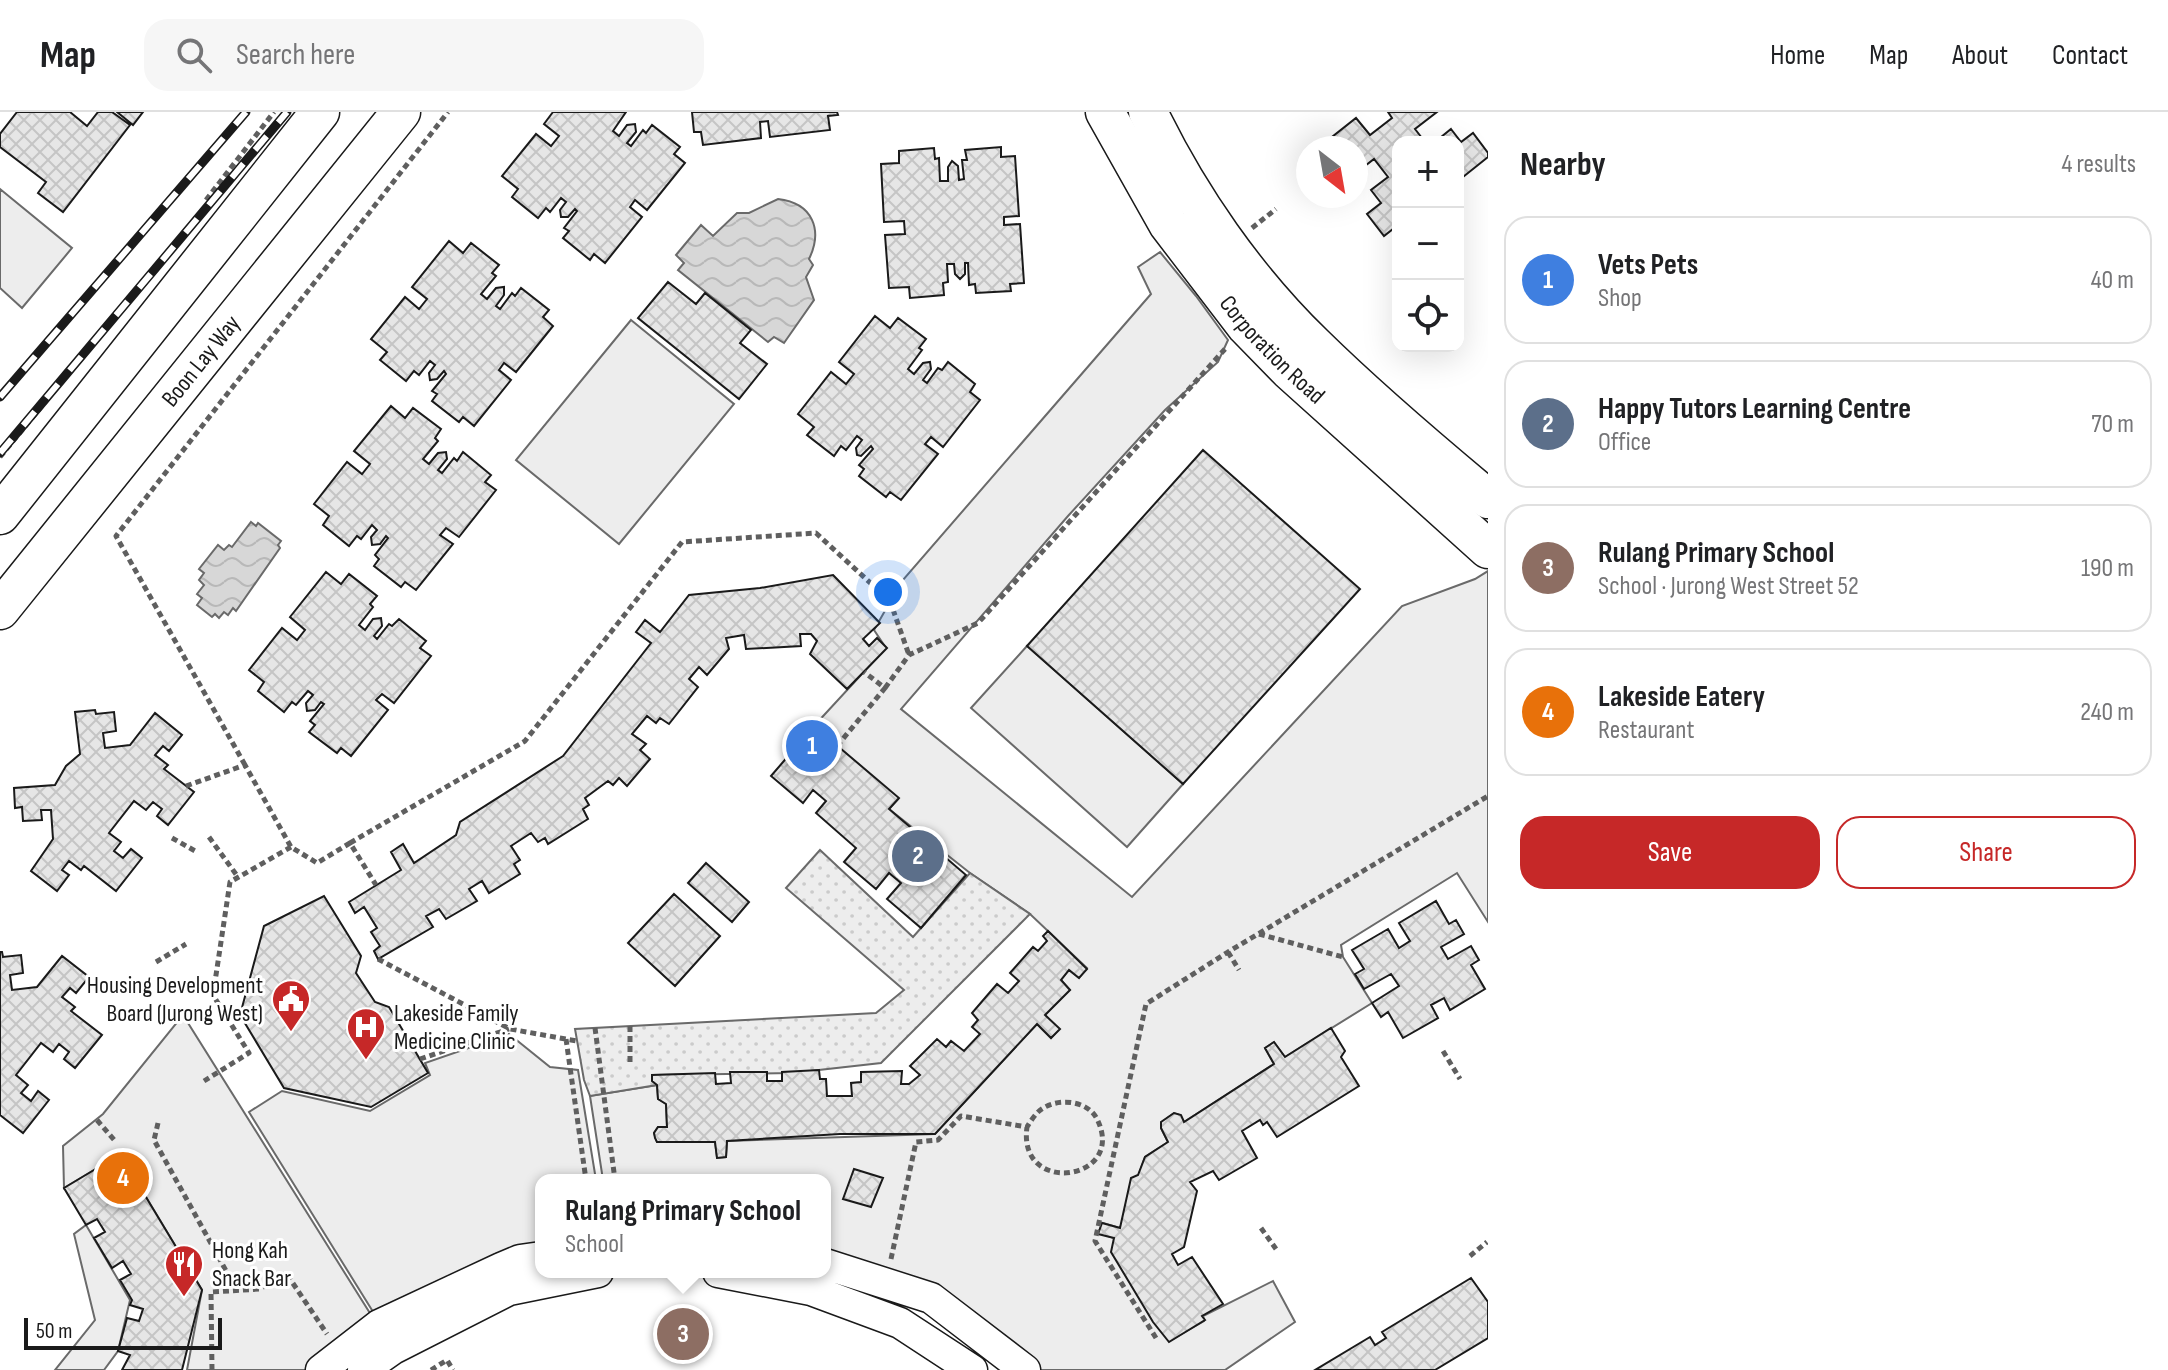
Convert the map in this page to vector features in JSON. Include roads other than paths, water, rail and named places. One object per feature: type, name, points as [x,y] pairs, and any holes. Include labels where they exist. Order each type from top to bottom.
[{"type":"main road","points":[[0,515],[320,112]]},
{"type":"main road","name":"Boon Lay Way","points":[[0,610],[401,112]]},
{"type":"main road","name":"Corporation Road","points":[[1105,112],[1168,224],[1270,334],[1488,549]]},
{"type":"main road","name":"Corporation Road","points":[[1148,112],[1170,157],[1217,230],[1253,277],[1270,334]]},
{"type":"main road","name":"Corporation Road","points":[[1270,334],[1313,344],[1488,499]]},
{"type":"street","points":[[342,1365],[379,1325],[501,1268],[535,1258]]},
{"type":"street","points":[[831,1266],[931,1298],[1025,1370]]},
{"type":"street","points":[[342,1365],[393,1349],[509,1290],[568,1278]]},
{"type":"street","points":[[749,1278],[811,1290],[900,1323],[972,1370]]},
{"type":"water","points":[[778,199],[800,206],[807,212],[815,228],[809,259],[813,265],[806,277],[814,300],[784,343],[774,337],[768,342],[678,270],[684,263],[676,255],[701,225],[713,236],[737,213],[749,213]]},
{"type":"water","points":[[251,522],[256,526],[258,523],[281,541],[278,545],[280,548],[236,611],[233,608],[228,615],[224,612],[219,618],[215,614],[212,617],[197,605],[202,598],[197,594],[204,585],[199,580],[204,573],[199,569],[218,545],[224,550],[229,545],[232,547]]},
{"type":"railway","points":[[0,397],[246,112]]},
{"type":"railway","points":[[0,453],[287,112]]},
{"type":"place","name":"Vets Pets","points":[[812,746]]},
{"type":"place","name":"Happy Tutors Learning Centre","points":[[918,856]]},
{"type":"place","name":"Housing Development Board (Jurong West)","points":[[291,1033]]},
{"type":"place","name":"Lakeside Family Medicine Clinic","points":[[366,1061]]},
{"type":"place","name":"Lakeside Eatery","points":[[123,1178]]},
{"type":"place","name":"Hong Kah Snack Bar","points":[[184,1298]]},
{"type":"place","name":"Rulang Primary School","points":[[683,1334]]}]
